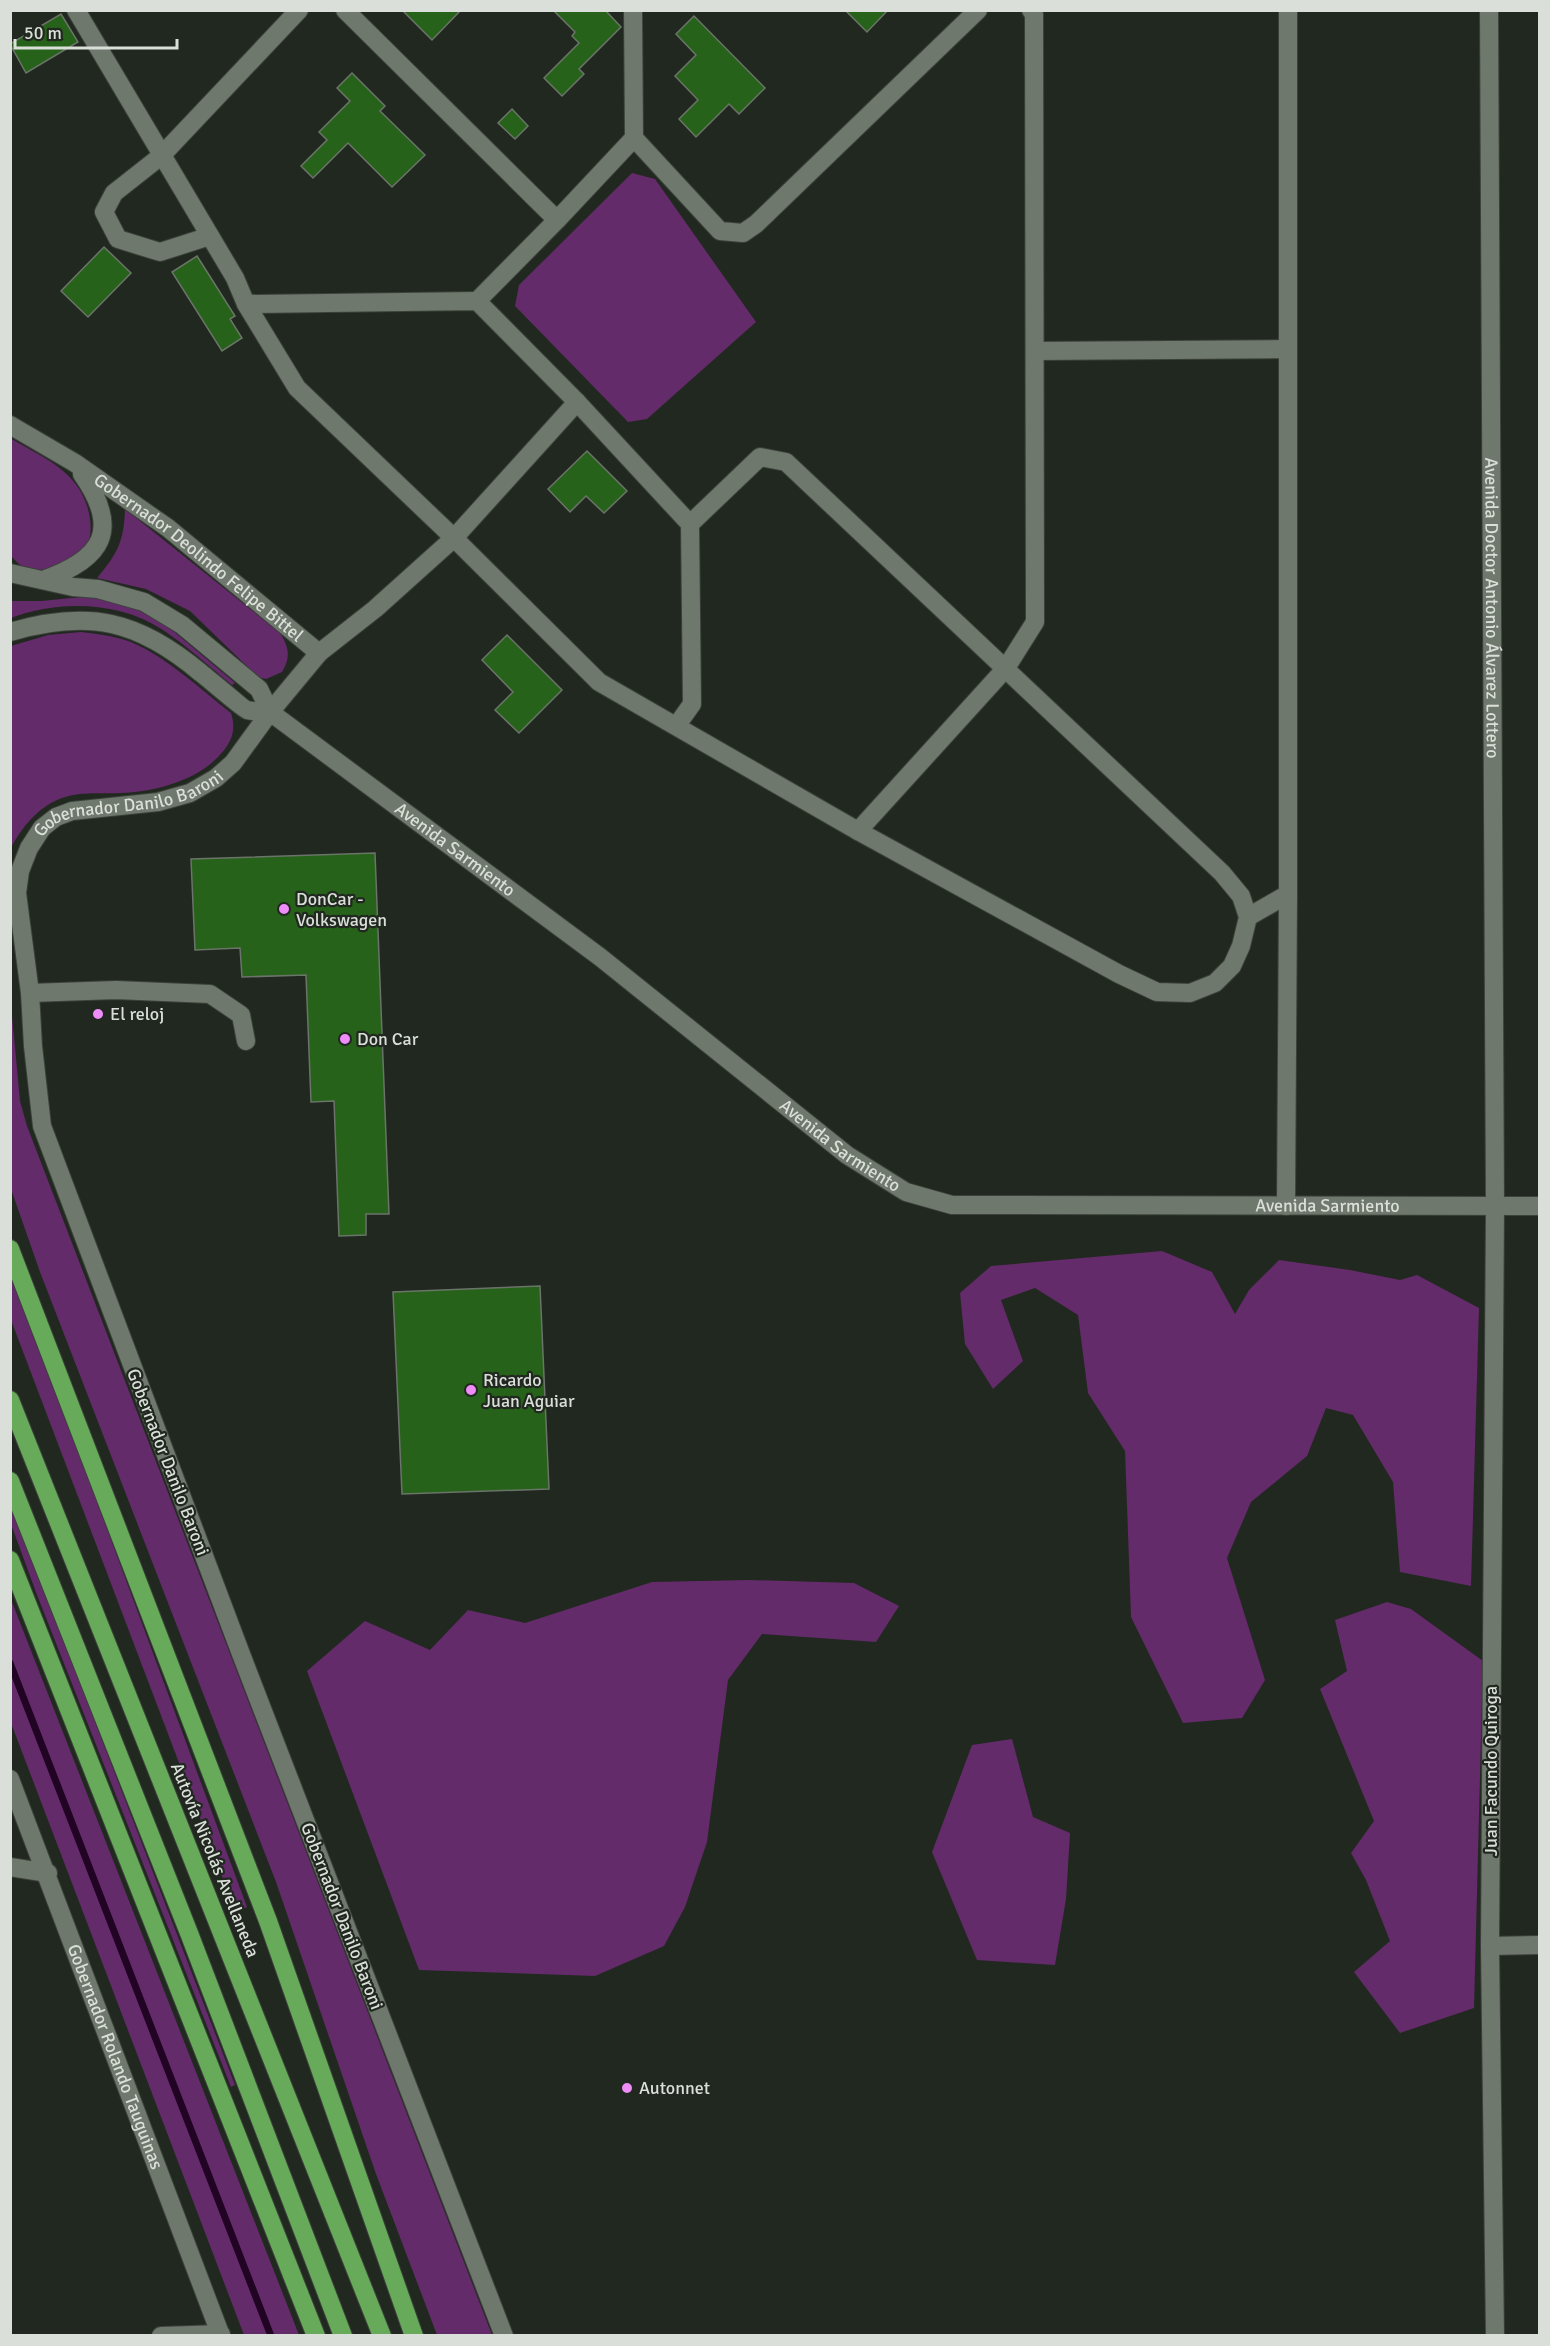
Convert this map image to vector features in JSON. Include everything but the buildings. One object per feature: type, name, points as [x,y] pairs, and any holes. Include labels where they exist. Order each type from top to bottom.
[{"type":"highway","points":[[10,1249],[268,1921],[414,2336]]},
{"type":"highway","name":"Autovía Nicolás Avellaneda","points":[[10,1400],[382,2336]]},
{"type":"highway","points":[[10,1481],[189,1933],[343,2336]]},
{"type":"highway","points":[[10,1560],[316,2336]]},
{"type":"street","points":[[76,10],[235,278],[246,304],[297,388],[454,538],[599,682],[858,831],[1119,974],[1157,992],[1190,993],[1215,983],[1232,966],[1241,946],[1248,917],[1241,896],[1222,873],[786,462],[760,457],[690,524]]},
{"type":"street","points":[[210,236],[160,252],[118,239],[104,212],[114,193],[161,156],[299,10]]},
{"type":"street","points":[[345,10],[557,220]]},
{"type":"street","points":[[633,10],[634,138],[720,231],[743,233],[756,224],[978,10]]},
{"type":"street","points":[[858,831],[1006,668],[1035,622],[1034,14],[1031,10]]},
{"type":"street","points":[[1286,1206],[1288,10]]},
{"type":"street","name":"Avenida Doctor Antonio Álvarez Lottero","points":[[1489,10],[1495,1207]]},
{"type":"street","points":[[246,304],[477,301],[634,138]]},
{"type":"street","points":[[477,301],[577,402],[690,524],[692,704],[677,726]]},
{"type":"street","points":[[1035,351],[1288,349]]},
{"type":"street","points":[[319,652],[375,609],[454,538],[577,402]]},
{"type":"street","name":"Gobernador Deolindo Felipe Bittel","points":[[10,425],[75,463],[168,528],[319,652],[270,712]]},
{"type":"street","points":[[41,580],[79,565],[94,551],[103,533],[102,512],[96,494],[75,463]]},
{"type":"street","name":"Avenida Sarmiento","points":[[10,573],[121,594],[144,602],[164,613],[259,689],[270,712],[600,957],[847,1155],[906,1192],[952,1205],[1539,1206]]},
{"type":"street","name":"Avenida Sarmiento","points":[[10,632],[63,620],[122,626],[173,651],[245,710],[270,712]]},
{"type":"street","name":"Gobernador Danilo Baroni","points":[[270,712],[233,763],[216,778],[190,793],[158,802],[72,811],[56,817],[42,828],[29,848],[20,871],[17,893],[30,993],[33,1046],[42,1125],[241,1654],[504,2336]]},
{"type":"street","points":[[1248,917],[1288,894]]},
{"type":"street","points":[[30,993],[116,990],[210,994],[241,1015],[246,1041]]},
{"type":"street","name":"Juan Facundo Quiroga","points":[[1495,1207],[1490,1946],[1495,2336]]},
{"type":"street","name":"Gobernador Rolando Tauguinas","points":[[10,1779],[48,1873],[221,2335]]},
{"type":"street","points":[[10,1866],[48,1873]]},
{"type":"street","points":[[1490,1946],[1539,1945]]},
{"type":"street","points":[[161,2336],[221,2335]]},
{"type":"shaded area","points":[[632,173],[655,179],[756,322],[647,419],[628,422],[515,306],[519,285]]},
{"type":"shaded area","points":[[10,438],[63,471],[77,486],[86,502],[91,530],[86,547],[79,555],[60,566],[46,570],[30,569],[11,556]]},
{"type":"shaded area","points":[[125,509],[280,633],[288,652],[287,662],[282,672],[266,679],[258,677],[190,611],[146,589],[97,578],[119,546]]},
{"type":"shaded area","points":[[92,596],[140,610],[166,625],[235,683],[232,685],[163,630],[127,613],[88,606],[69,606],[49,608],[11,618],[11,601],[41,601]]},
{"type":"shaded area","points":[[81,632],[131,642],[158,656],[231,713],[232,737],[223,752],[209,765],[198,773],[173,784],[134,792],[76,794],[46,806],[32,818],[11,848],[11,646],[48,635]]},
{"type":"shaded area","points":[[10,994],[20,1101],[27,1126],[492,2335],[437,2335],[376,2174],[276,1882],[40,1272],[11,1189]]},
{"type":"shaded area","points":[[1162,1251],[1212,1272],[1235,1314],[1249,1290],[1279,1260],[1400,1280],[1417,1275],[1479,1308],[1471,1586],[1400,1572],[1393,1482],[1353,1415],[1326,1408],[1307,1456],[1251,1502],[1227,1558],[1265,1680],[1242,1718],[1183,1723],[1131,1617],[1125,1451],[1088,1393],[1078,1315],[1035,1288],[1001,1300],[1023,1361],[993,1389],[965,1344],[960,1293],[991,1266]]},
{"type":"shaded area","points":[[10,1267],[247,1907],[236,1913],[11,1320]]},
{"type":"shaded area","points":[[11,1504],[235,2085],[231,2087],[37,1595],[11,1524]]},
{"type":"shaded area","points":[[749,1580],[854,1583],[899,1606],[876,1642],[762,1634],[728,1680],[707,1842],[685,1907],[664,1946],[595,1976],[419,1970],[307,1671],[365,1621],[430,1650],[468,1610],[525,1623],[652,1582]]},
{"type":"shaded area","points":[[10,1597],[299,2335],[244,2335],[11,1723]]},
{"type":"shaded area","points":[[1387,1602],[1411,1609],[1483,1661],[1474,2008],[1400,2033],[1354,1972],[1390,1941],[1366,1880],[1351,1853],[1374,1821],[1320,1689],[1347,1671],[1335,1620]]},
{"type":"shaded area","points":[[1012,1739],[1033,1817],[1070,1833],[1066,1899],[1055,1965],[977,1960],[932,1852],[972,1745]]},
{"type":"waterway","points":[[10,1663],[271,2336]]},
{"type":"place","name":"DonCar - Volkswagen","points":[[284,909]]},
{"type":"place","name":"El reloj","points":[[98,1014]]},
{"type":"place","name":"Don Car","points":[[345,1039]]},
{"type":"place","name":"Ricardo Juan Aguiar","points":[[471,1390]]},
{"type":"place","name":"Autonnet","points":[[627,2088]]}]
